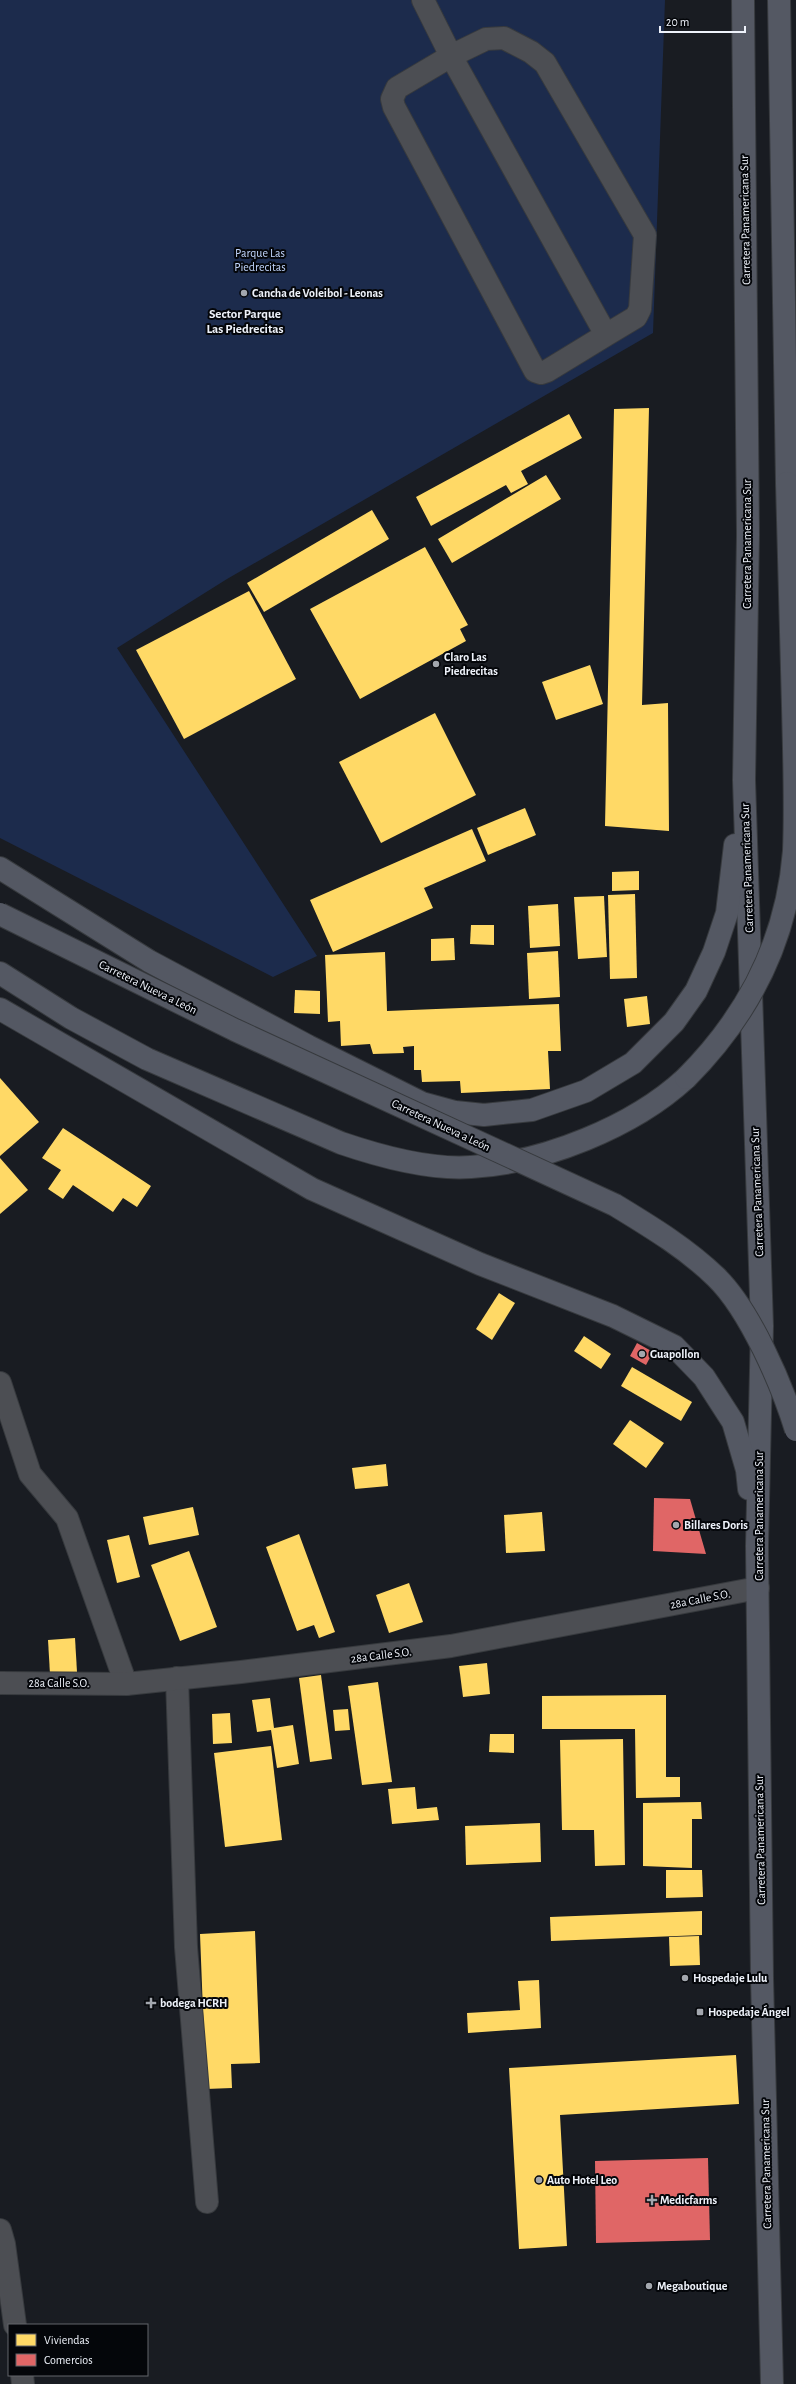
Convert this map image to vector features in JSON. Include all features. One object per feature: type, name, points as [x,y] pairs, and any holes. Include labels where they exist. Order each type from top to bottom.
[{"type":"highway","name":"Carretera Panamericana Sur","points":[[743,0],[748,535],[744,780],[762,1326],[757,1546],[762,1986],[772,2384]]},
{"type":"highway","points":[[0,973],[71,1018],[146,1059],[341,1143],[374,1154],[414,1162],[471,1168],[516,1160],[565,1147],[641,1113],[670,1092],[708,1055],[746,1005],[767,962],[782,918],[794,852],[796,823],[787,483],[779,0]]},
{"type":"highway","points":[[0,868],[148,961],[308,1046],[422,1103],[455,1112],[484,1115],[532,1110],[586,1091],[633,1063],[674,1022],[696,991],[714,952],[727,913],[744,780]]},
{"type":"highway","name":"Carretera Nueva a León","points":[[0,914],[235,1030],[615,1205],[672,1239],[717,1278],[739,1307],[765,1354],[796,1430]]},
{"type":"highway","points":[[0,1009],[312,1189],[480,1264],[613,1316],[674,1346],[704,1377],[733,1422],[746,1470],[757,1546]]},
{"type":"street","points":[[423,0],[451,56],[606,335]]},
{"type":"street","points":[[504,38],[531,52],[545,63],[645,234],[640,309],[636,317],[541,373],[535,371],[394,107],[392,99],[397,88],[451,56],[486,39],[504,38]]},
{"type":"street","points":[[0,1383],[30,1474],[68,1518],[126,1684]]},
{"type":"street","name":"28a Calle S.O.","points":[[0,1682],[126,1684],[451,1646],[758,1588]]},
{"type":"street","points":[[177,1678],[186,1947],[207,2202]]},
{"type":"street","points":[[0,2230],[4,2244],[15,2324]]},
{"type":"green space","name":"Parque Las Piedrecitas","points":[[0,0],[665,0],[653,333],[227,579],[117,648],[317,956],[273,977],[0,838]]},
{"type":"building: Viviendas","points":[[649,408],[642,705],[668,703],[669,831],[605,826],[614,409]]},
{"type":"building: Viviendas","points":[[569,414],[582,438],[521,471],[528,484],[511,493],[506,485],[431,526],[416,497]]},
{"type":"building: Viviendas","points":[[546,475],[561,499],[452,563],[438,539]]},
{"type":"building: Viviendas","points":[[372,510],[389,539],[264,612],[247,583]]},
{"type":"building: Viviendas","points":[[425,547],[468,625],[460,629],[466,641],[360,699],[310,609]]},
{"type":"building: Viviendas","points":[[249,591],[296,679],[184,739],[136,650]]},
{"type":"building: Viviendas","points":[[590,665],[603,704],[556,720],[542,682]]},
{"type":"building: Viviendas","points":[[435,713],[476,795],[381,843],[339,762]]},
{"type":"building: Viviendas","points":[[525,808],[536,835],[488,855],[477,828]]},
{"type":"building: Viviendas","points":[[472,829],[486,861],[424,888],[433,908],[333,952],[310,900]]},
{"type":"building: Viviendas","points":[[639,871],[639,890],[612,891],[612,872]]},
{"type":"building: Viviendas","points":[[635,894],[637,978],[610,979],[608,895]]},
{"type":"building: Viviendas","points":[[604,896],[607,957],[578,959],[574,897]]},
{"type":"building: Viviendas","points":[[558,904],[560,946],[530,948],[528,906]]},
{"type":"building: Viviendas","points":[[471,925],[494,925],[494,945],[470,944]]},
{"type":"building: Viviendas","points":[[454,938],[455,960],[431,961],[431,939]]},
{"type":"building: Viviendas","points":[[558,951],[560,997],[529,999],[527,953]]},
{"type":"building: Viviendas","points":[[385,952],[387,1011],[559,1004],[561,1051],[548,1051],[550,1089],[461,1093],[460,1081],[422,1082],[421,1070],[414,1070],[414,1046],[403,1047],[404,1053],[373,1054],[370,1044],[341,1046],[340,1021],[328,1022],[325,955]]},
{"type":"building: Viviendas","points":[[295,990],[320,991],[320,1014],[294,1013]]},
{"type":"building: Viviendas","points":[[647,996],[650,1024],[627,1027],[624,999]]},
{"type":"building: Viviendas","points":[[0,1078],[39,1122],[0,1156]]},
{"type":"building: Viviendas","points":[[63,1128],[151,1186],[137,1207],[123,1198],[113,1212],[73,1185],[63,1199],[48,1189],[61,1170],[42,1158]]},
{"type":"building: Viviendas","points":[[0,1158],[28,1190],[0,1214]]},
{"type":"building: Viviendas","points":[[499,1293],[515,1303],[492,1340],[476,1329]]},
{"type":"building: Viviendas","points":[[584,1336],[611,1354],[601,1369],[574,1351]]},
{"type":"building: Viviendas","points":[[632,1367],[692,1402],[681,1421],[621,1386]]},
{"type":"building: Viviendas","points":[[630,1420],[664,1443],[646,1468],[613,1444]]},
{"type":"building: Viviendas","points":[[386,1464],[388,1486],[355,1489],[352,1468]]},
{"type":"building: Viviendas","points":[[193,1507],[199,1535],[149,1545],[143,1517]]},
{"type":"building: Viviendas","points":[[542,1512],[545,1551],[506,1553],[504,1515]]},
{"type":"building: Viviendas","points":[[299,1534],[335,1632],[319,1638],[314,1625],[297,1631],[266,1547]]},
{"type":"building: Viviendas","points":[[129,1535],[140,1577],[117,1583],[107,1540]]},
{"type":"building: Viviendas","points":[[189,1551],[217,1627],[180,1641],[151,1565]]},
{"type":"building: Viviendas","points":[[409,1583],[423,1622],[389,1633],[376,1595]]},
{"type":"building: Viviendas","points":[[75,1638],[77,1672],[50,1674],[48,1640]]},
{"type":"building: Viviendas","points":[[487,1663],[490,1694],[463,1697],[459,1666]]},
{"type":"building: Viviendas","points":[[321,1675],[332,1759],[310,1762],[299,1678]]},
{"type":"building: Viviendas","points":[[378,1682],[392,1782],[362,1785],[348,1686]]},
{"type":"building: Viviendas","points":[[666,1695],[666,1777],[680,1777],[680,1797],[636,1798],[635,1729],[542,1729],[542,1696]]},
{"type":"building: Viviendas","points":[[270,1698],[274,1728],[293,1725],[299,1764],[277,1768],[271,1730],[257,1732],[252,1700]]},
{"type":"building: Viviendas","points":[[348,1709],[350,1730],[335,1731],[333,1710]]},
{"type":"building: Viviendas","points":[[230,1713],[232,1743],[213,1744],[212,1714]]},
{"type":"building: Viviendas","points":[[490,1734],[514,1734],[514,1753],[489,1752]]},
{"type":"building: Viviendas","points":[[623,1739],[625,1865],[595,1866],[594,1830],[562,1830],[560,1740]]},
{"type":"building: Viviendas","points":[[271,1746],[282,1840],[225,1847],[214,1753]]},
{"type":"building: Viviendas","points":[[415,1787],[417,1809],[437,1807],[439,1820],[392,1824],[388,1789]]},
{"type":"building: Viviendas","points":[[701,1802],[702,1819],[692,1819],[692,1868],[643,1866],[643,1803]]},
{"type":"building: Viviendas","points":[[540,1823],[541,1862],[466,1865],[465,1826]]},
{"type":"building: Viviendas","points":[[666,1870],[702,1870],[703,1897],[666,1898]]},
{"type":"building: Viviendas","points":[[702,1911],[702,1935],[551,1941],[550,1917]]},
{"type":"building: Viviendas","points":[[255,1931],[260,2063],[231,2064],[232,2088],[206,2089],[200,1934]]},
{"type":"building: Viviendas","points":[[699,1936],[700,1965],[670,1966],[669,1937]]},
{"type":"building: Viviendas","points":[[539,1980],[541,2028],[468,2033],[467,2013],[520,2010],[518,1981]]},
{"type":"building: Viviendas","name":"Auto Hotel Leo","points":[[736,2055],[739,2104],[560,2115],[567,2246],[519,2249],[509,2068]]},
{"type":"building: Comercios","name":"Guapollon","points":[[637,1343],[653,1352],[646,1365],[630,1356]]},
{"type":"building: Comercios","name":"Billares Doris","points":[[654,1498],[690,1499],[706,1554],[653,1551]]},
{"type":"building: Comercios","name":"Medicfarms","points":[[708,2158],[710,2240],[596,2243],[595,2161]]},
{"type":"place","name":"Cancha de Voleibol - Leonas","points":[[244,293]]},
{"type":"place","name":"Claro Las Piedrecitas","points":[[436,664]]},
{"type":"place","name":"Guapollon","points":[[642,1354]]},
{"type":"place","name":"Billares Doris","points":[[676,1525]]},
{"type":"place","name":"Hospedaje Lulu","points":[[685,1978]]},
{"type":"place","name":"bodega HCRH","points":[[151,2003]]},
{"type":"place","name":"Hospedaje Ángel","points":[[700,2012]]},
{"type":"place","name":"Auto Hotel Leo","points":[[539,2180]]},
{"type":"place","name":"Medicfarms","points":[[652,2200]]},
{"type":"place","name":"Megaboutique","points":[[649,2286]]},
{"type":"district","name":"Sector Parque Las Piedrecitas","points":[[245,322]]}]
